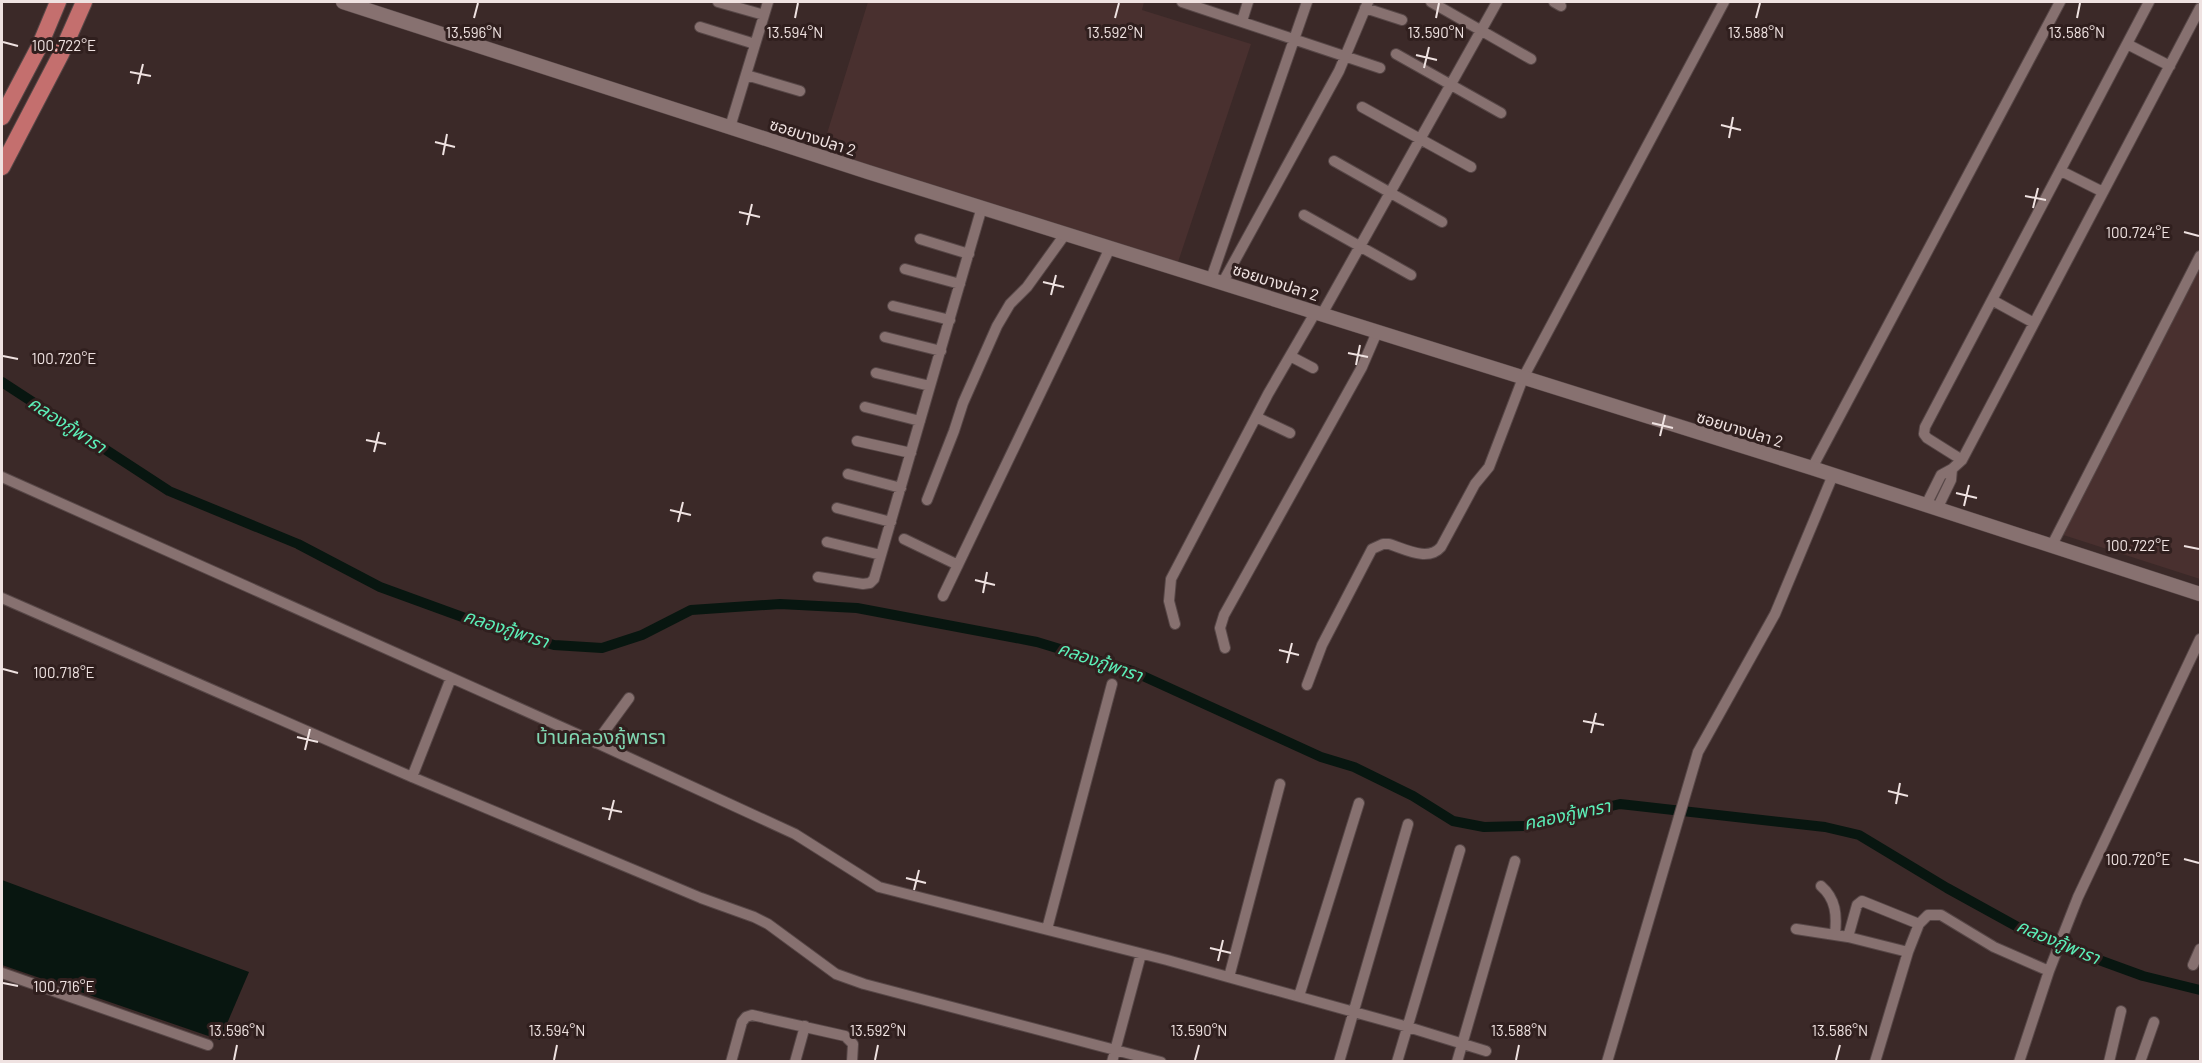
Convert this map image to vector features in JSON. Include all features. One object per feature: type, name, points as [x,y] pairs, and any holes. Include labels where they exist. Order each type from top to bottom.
[{"type":"main road","points":[[2,117],[40,45],[58,2]]},
{"type":"main road","points":[[2,167],[61,54],[84,2]]},
{"type":"street","name":"ซอยบางปลา 2","points":[[343,2],[1110,248],[1812,468],[2200,594]]},
{"type":"street","points":[[718,2],[764,15]]},
{"type":"street","points":[[730,127],[768,2]]},
{"type":"street","points":[[1187,2],[1380,68]]},
{"type":"street","points":[[1242,21],[1248,2]]},
{"type":"street","points":[[1217,281],[1222,248],[1307,2]]},
{"type":"street","points":[[1431,2],[1531,59]]},
{"type":"street","points":[[1175,624],[1169,601],[1171,579],[1290,356],[1360,246],[1497,2]]},
{"type":"street","points":[[1307,685],[1322,645],[1372,549],[1389,544],[1428,555],[1441,547],[1475,484],[1489,467],[1523,378],[1724,2]]},
{"type":"street","points":[[1812,468],[2060,2]]},
{"type":"street","points":[[1962,460],[1928,438],[1924,434],[1925,427],[2149,2]]},
{"type":"street","points":[[1217,281],[1238,254],[1345,57],[1366,5],[1402,20]]},
{"type":"street","points":[[1931,507],[1941,475],[1962,460],[2200,8]]},
{"type":"street","points":[[700,27],[755,44]]},
{"type":"street","points":[[2127,44],[2170,66]]},
{"type":"street","points":[[1396,54],[1501,113]]},
{"type":"street","points":[[746,75],[800,91]]},
{"type":"street","points":[[1362,107],[1471,167]]},
{"type":"street","points":[[1334,161],[1442,222]]},
{"type":"street","points":[[2061,171],[2103,192]]},
{"type":"street","points":[[818,577],[856,584],[870,583],[874,579],[982,207]]},
{"type":"street","points":[[1304,215],[1411,275]]},
{"type":"street","points":[[927,500],[963,403],[997,326],[1010,304],[1027,287],[1066,233]]},
{"type":"street","points":[[920,238],[969,254]]},
{"type":"street","points":[[943,596],[1110,248]]},
{"type":"street","points":[[1222,248],[1238,254]]},
{"type":"street","points":[[2052,545],[2200,256]]},
{"type":"street","points":[[905,269],[960,284]]},
{"type":"street","points":[[1992,300],[2034,323]]},
{"type":"street","points":[[893,306],[950,320]]},
{"type":"street","points":[[1225,648],[1221,628],[1224,615],[1362,367],[1377,332]]},
{"type":"street","points":[[885,337],[940,351]]},
{"type":"street","points":[[1290,356],[1313,368]]},
{"type":"street","points":[[876,373],[930,386]]},
{"type":"street","points":[[865,407],[920,422]]},
{"type":"street","points":[[1256,417],[1290,433]]},
{"type":"street","points":[[857,441],[911,453]]},
{"type":"street","points":[[848,474],[901,488]]},
{"type":"street","points":[[1606,1062],[1698,752],[1775,614],[1833,475]]},
{"type":"street","points":[[2,477],[795,834],[879,887],[1229,977],[1486,1051]]},
{"type":"street","points":[[837,508],[891,522]]},
{"type":"street","points":[[903,539],[957,565]]},
{"type":"street","points":[[827,542],[881,555]]},
{"type":"street","points":[[2,597],[412,777],[701,898],[754,917],[768,924],[836,974],[864,984],[1161,1062]]},
{"type":"street","points":[[2019,1062],[2049,971],[2066,928],[2200,639]]},
{"type":"street","points":[[412,777],[451,678]]},
{"type":"street","points":[[1047,929],[1112,684]]},
{"type":"street","points":[[596,743],[629,698]]},
{"type":"street","points":[[1229,977],[1280,784]]},
{"type":"street","points":[[1299,996],[1359,803]]},
{"type":"street","points":[[1339,1062],[1408,824]]},
{"type":"street","points":[[1397,1062],[1460,850]]},
{"type":"street","points":[[1457,1062],[1515,861]]},
{"type":"street","points":[[1821,885],[1829,893],[1835,908],[1835,934]]},
{"type":"street","points":[[1848,937],[1857,905],[1862,901],[1919,924]]},
{"type":"street","points":[[1875,1062],[1908,952],[1919,924],[1928,915],[1941,915],[1994,947],[2049,971]]},
{"type":"street","points":[[1796,929],[1835,934],[1908,952]]},
{"type":"street","points":[[2193,965],[2200,949]]},
{"type":"street","points":[[1112,1062],[1141,954]]},
{"type":"street","points":[[2,973],[208,1045]]},
{"type":"street","points":[[2109,1062],[2121,1011]]},
{"type":"street","points":[[731,1062],[739,1032],[746,1017],[758,1016],[845,1036],[850,1040],[854,1051],[852,1062]]},
{"type":"street","points":[[2139,1062],[2154,1022]]},
{"type":"street","points":[[795,1062],[805,1026]]},
{"type":"shaded area","points":[[868,2],[1144,2],[1142,10],[1251,44],[1176,268],[820,156]]},
{"type":"shaded area","points":[[2200,252],[2200,579],[2054,532]]},
{"type":"shaded area","points":[[2,880],[249,972],[220,1040],[2,965]]},
{"type":"waterway","name":"คลองกู้พารา","points":[[2,382],[169,491],[298,544],[380,587],[487,626],[554,645],[602,648],[642,635],[691,610],[780,604],[857,608],[1037,642],[1132,671],[1321,757],[1354,767],[1413,796],[1453,821],[1484,827],[1524,826],[1620,804],[1825,827],[1859,835],[1947,888],[2036,937],[2143,976],[2200,990]]},
{"type":"district","name":"บ้านคลองกู้พารา","points":[[601,737]]}]
